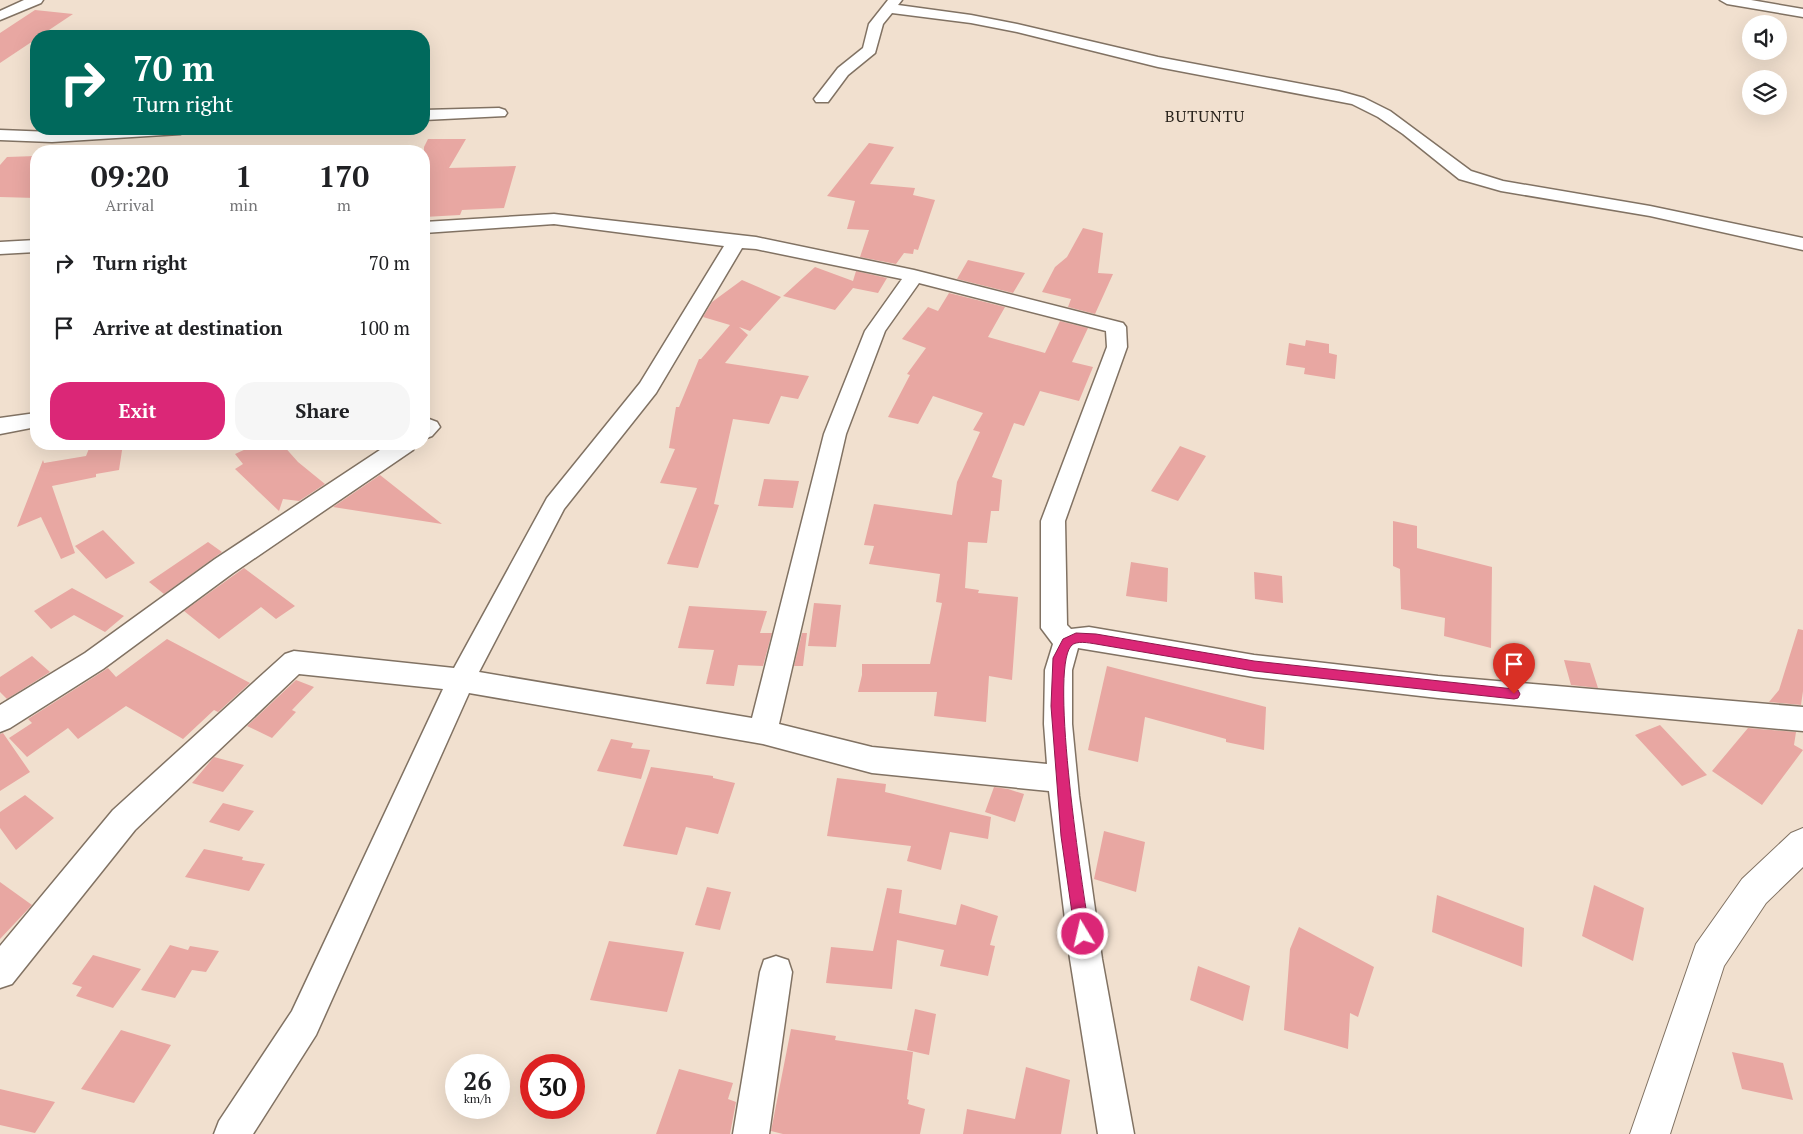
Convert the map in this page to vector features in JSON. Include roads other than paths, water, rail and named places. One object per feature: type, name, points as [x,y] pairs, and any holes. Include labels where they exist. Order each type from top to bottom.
[{"type":"street","points":[[0,16],[36,0]]},
{"type":"street","points":[[1727,0],[1803,13]]},
{"type":"street","points":[[822,99],[832,82],[857,58],[870,50],[876,24],[892,4],[990,23],[1158,62],[1358,101],[1384,114],[1465,175],[1501,186],[1650,211],[1803,244]]},
{"type":"street","points":[[430,115],[499,113]]},
{"type":"street","points":[[0,135],[52,137],[84,135]]},
{"type":"street","points":[[430,228],[554,219],[756,243],[914,276],[1116,327],[1117,348],[1053,521],[1054,628],[1067,642]]},
{"type":"street","points":[[232,1134],[304,1023],[461,680],[555,504],[648,388],[736,242]]},
{"type":"street","points":[[0,248],[30,246]]},
{"type":"street","points":[[763,732],[835,434],[875,331],[914,276]]},
{"type":"street","points":[[0,426],[30,421]]},
{"type":"street","points":[[0,720],[94,661],[224,566],[396,450]]},
{"type":"street","points":[[1116,1134],[1068,836],[1058,706],[1059,658],[1067,642],[1076,638],[1096,639],[1254,666],[1438,687],[1803,719]]},
{"type":"street","points":[[0,972],[124,820],[294,662],[461,680],[763,732],[872,760],[1063,779]]},
{"type":"street","points":[[1650,1134],[1709,956],[1754,891],[1803,844]]},
{"type":"street","points":[[751,1134],[776,972]]},
{"type":"district","name":"BUTUNTU","points":[[1205,116]]}]
